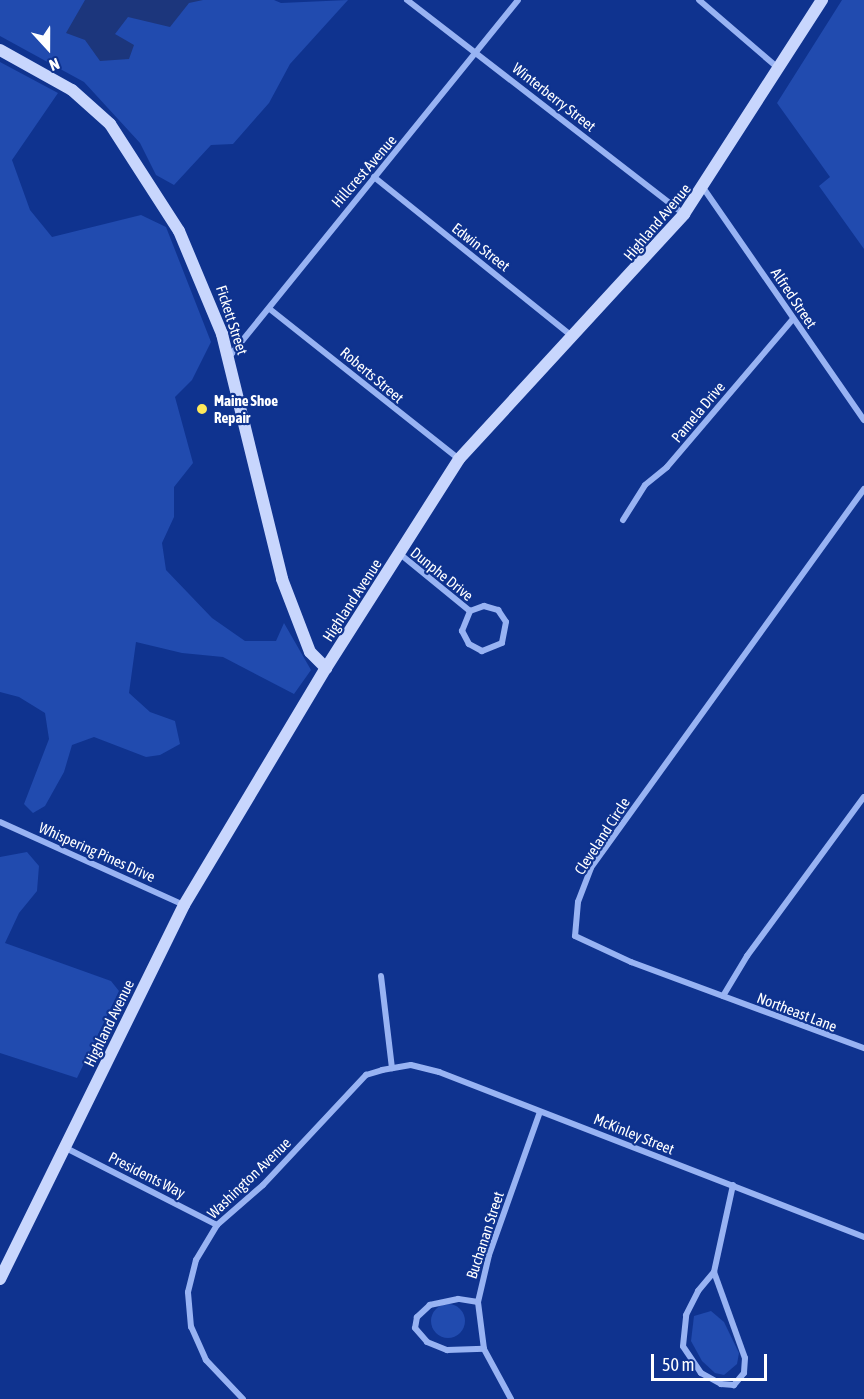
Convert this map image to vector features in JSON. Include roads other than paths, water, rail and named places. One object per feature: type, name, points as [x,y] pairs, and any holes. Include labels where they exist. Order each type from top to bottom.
[{"type":"street","name":"Winterberry Street","points":[[407,0],[684,214]]},
{"type":"street","name":"Hillcrest Avenue","points":[[229,357],[319,251],[343,212],[518,0]]},
{"type":"street","points":[[699,0],[780,69]]},
{"type":"street","name":"Highland Avenue","points":[[0,1279],[184,905],[326,668],[459,459],[684,214],[704,189],[822,0]]},
{"type":"street","name":"Fickett Street","points":[[0,50],[72,90],[121,137],[183,239],[210,298],[229,357],[282,579],[310,652],[326,668]]},
{"type":"street","name":"Edwin Street","points":[[374,177],[573,336]]},
{"type":"street","name":"Alfred Street","points":[[704,189],[864,420]]},
{"type":"street","name":"Roberts Street","points":[[271,310],[459,459]]},
{"type":"street","name":"Pamela Drive","points":[[623,520],[645,485],[667,467],[793,319]]},
{"type":"street","name":"Cleveland Circle","points":[[723,996],[631,962],[575,936],[579,902],[600,854],[864,489]]},
{"type":"street","name":"Dunphe Drive","points":[[400,554],[470,611],[491,607],[503,615],[507,630],[496,648],[482,651],[465,638],[463,624],[470,611]]},
{"type":"street","points":[[723,996],[747,956],[864,797]]},
{"type":"street","name":"Whispering Pines Drive","points":[[0,822],[184,905]]},
{"type":"street","points":[[381,976],[392,1068]]},
{"type":"street","name":"Northeast Lane","points":[[723,996],[864,1048]]},
{"type":"street","name":"McKinley Street","points":[[392,1068],[411,1065],[439,1072],[864,1237]]},
{"type":"street","name":"Washington Avenue","points":[[243,1399],[206,1360],[191,1327],[191,1275],[202,1245],[217,1225],[263,1185],[366,1075],[392,1068]]},
{"type":"street","name":"Buchanan Street","points":[[511,1399],[484,1350],[478,1302],[489,1255],[540,1112]]},
{"type":"street","name":"Presidents Way","points":[[64,1147],[217,1225]]},
{"type":"street","points":[[714,1272],[745,1358],[744,1372],[734,1385],[720,1384],[700,1373],[683,1346],[686,1315],[698,1291],[714,1272],[733,1185]]},
{"type":"street","points":[[478,1302],[458,1299],[430,1305],[417,1317],[415,1328],[427,1342],[447,1350],[484,1350]]},
{"type":"place","name":"Maine Shoe Repair","points":[[202,409]]}]
